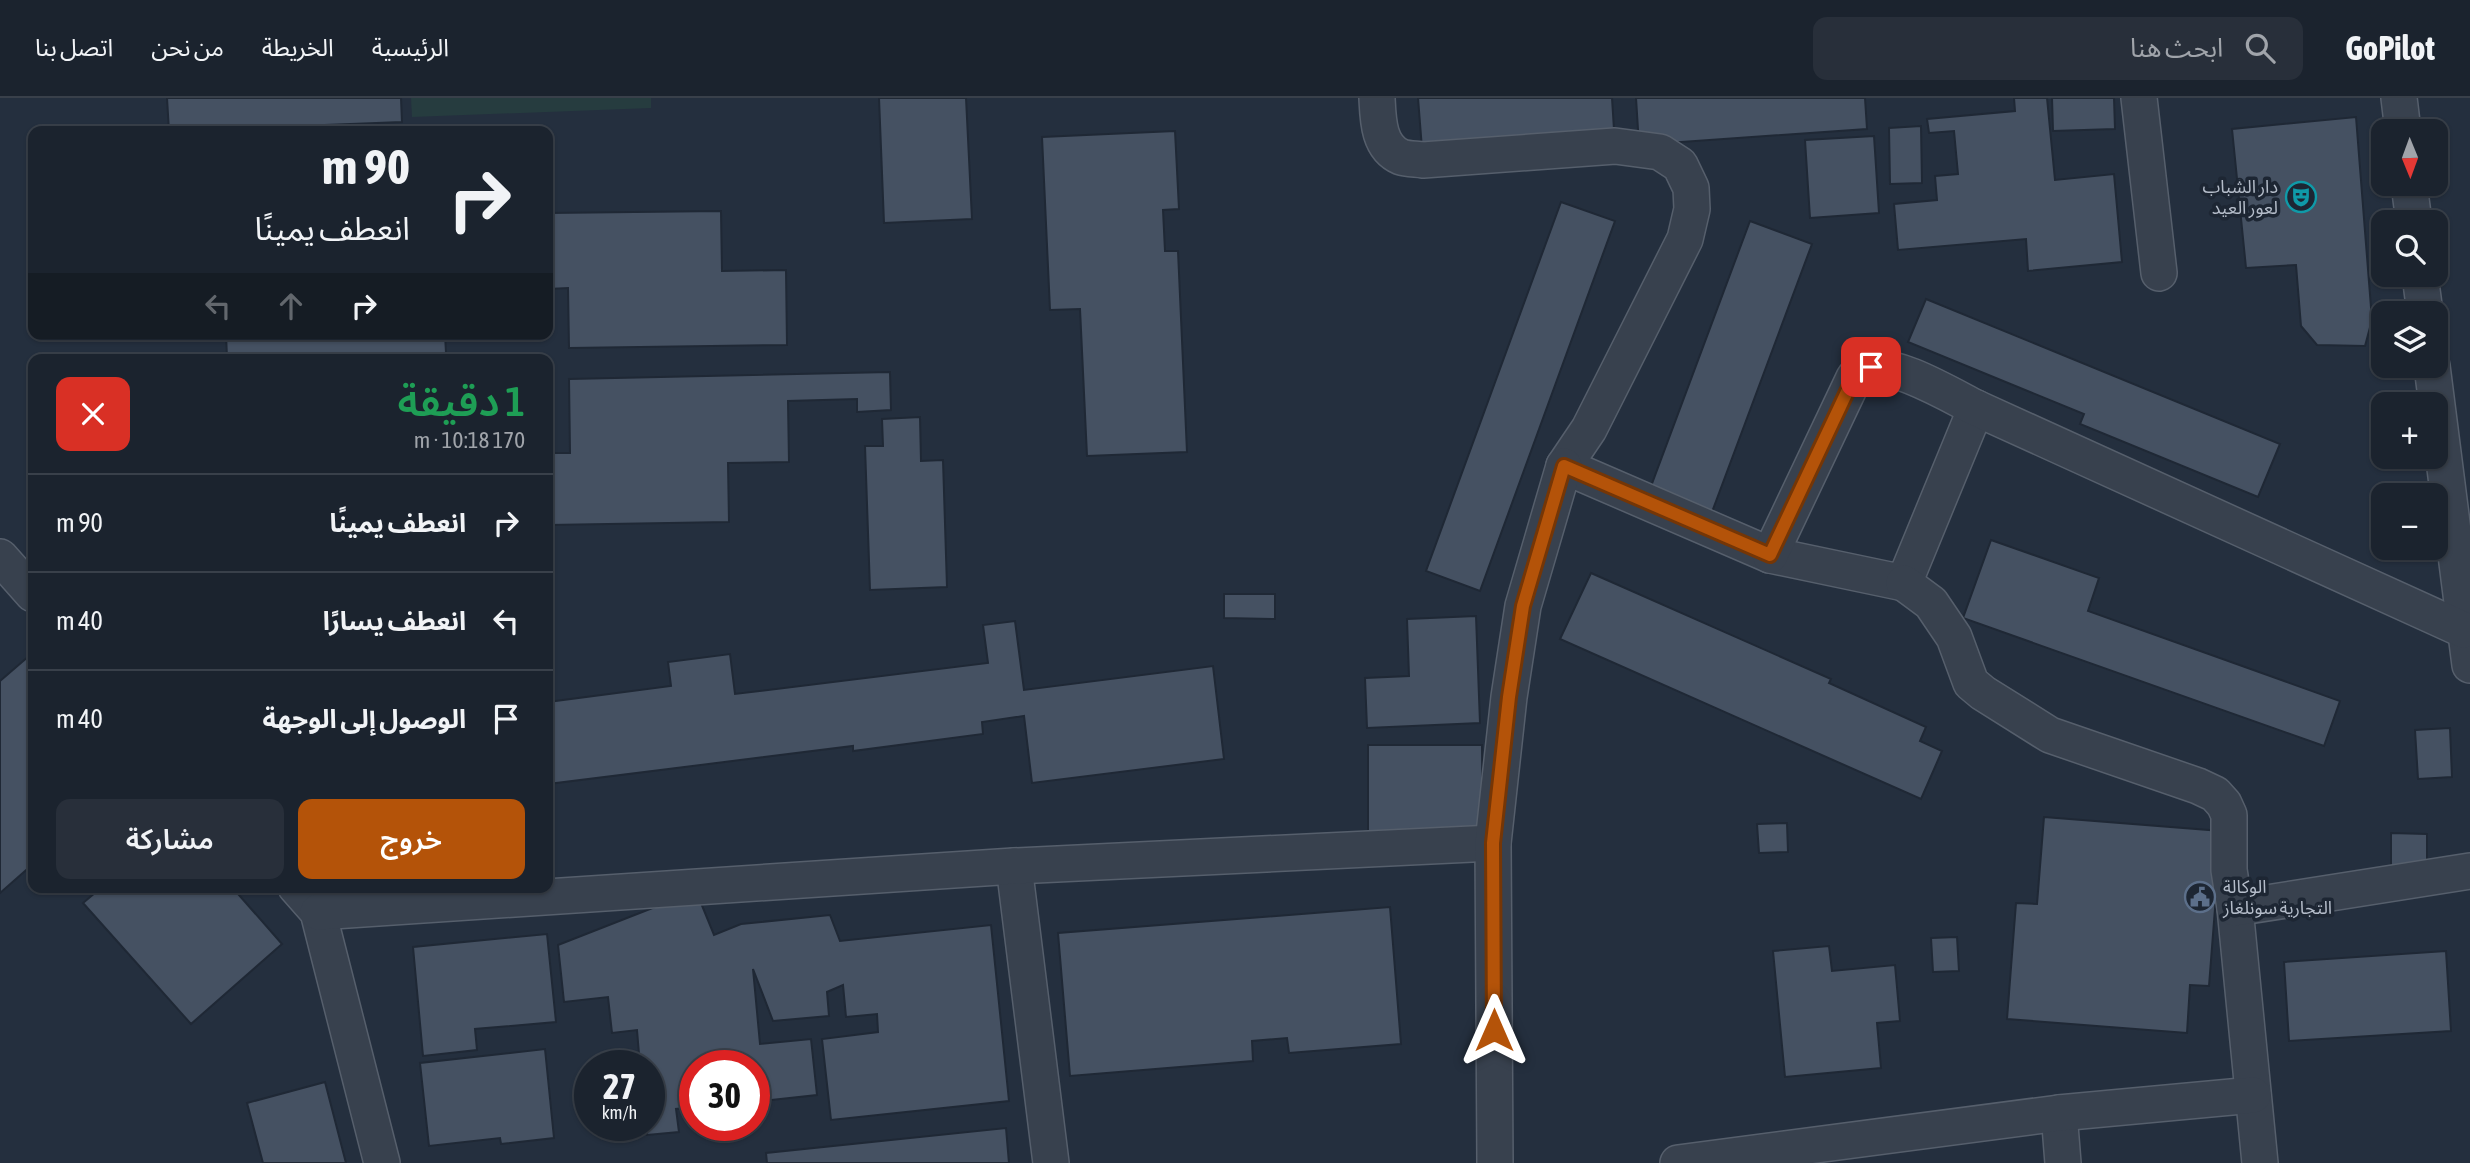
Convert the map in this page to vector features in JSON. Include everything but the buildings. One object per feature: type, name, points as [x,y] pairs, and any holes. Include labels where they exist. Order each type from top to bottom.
[{"type":"street","points":[[1377,98],[1378,127],[1390,148],[1402,157],[1423,160],[1615,146],[1660,152],[1681,165],[1691,188],[1692,209],[1685,239],[1588,429],[1564,466],[1523,606],[1509,697],[1493,843],[1495,1163]]},
{"type":"street","points":[[2139,98],[2159,273]]},
{"type":"street","points":[[2399,98],[2402,119]]},
{"type":"street","points":[[1770,555],[1854,377],[1862,369],[1871,367],[1910,374],[1976,408],[2464,630]]},
{"type":"street","points":[[2433,378],[2470,665]]},
{"type":"street","points":[[1904,583],[1976,408]]},
{"type":"street","points":[[1564,466],[1770,555],[1904,583],[1931,603],[1954,637],[1971,683],[1983,694],[2050,735],[2215,794],[2224,804],[2229,816],[2229,870],[2260,1163]]},
{"type":"street","points":[[0,557],[28,588]]},
{"type":"street","points":[[553,888],[1493,843]]},
{"type":"street","points":[[1014,866],[1051,1163]]},
{"type":"street","points":[[2235,908],[2470,871]]},
{"type":"street","points":[[382,1163],[307,899],[436,893]]},
{"type":"street","points":[[1678,1163],[2059,1112],[2253,1095]]},
{"type":"street","points":[[2059,1112],[2063,1163]]},
{"type":"green space","points":[[411,98],[651,98],[651,108],[412,117]]},
{"type":"place","name":"دار الشباب لعور العيد","points":[[2301,197]]},
{"type":"place","name":"الوكالة التجارية سونلغاز","points":[[2200,897]]},
{"type":"route","points":[[1494,1030],[1493,843],[1509,697],[1523,606],[1564,466],[1770,555],[1854,377],[1862,369],[1871,367]]}]
